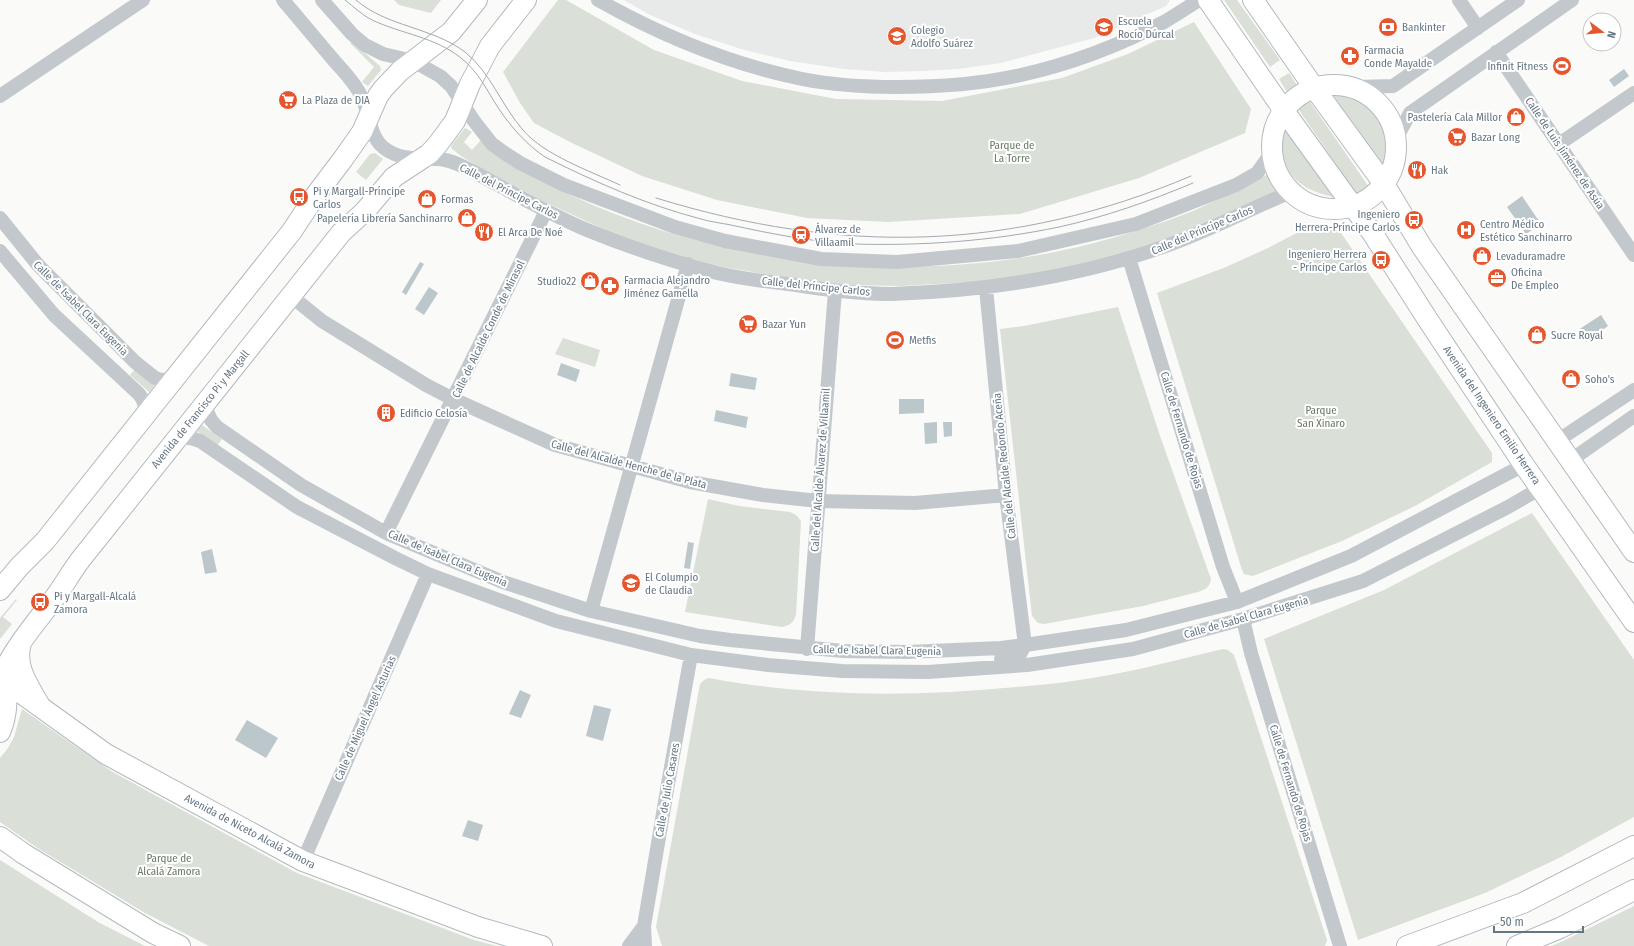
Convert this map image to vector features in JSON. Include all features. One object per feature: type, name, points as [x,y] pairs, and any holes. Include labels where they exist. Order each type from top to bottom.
[{"type":"street","points":[[0,96],[143,0]]},
{"type":"street","points":[[283,0],[359,92],[369,116],[374,136],[384,148],[397,155],[420,160]]},
{"type":"street","points":[[322,0],[352,34],[365,45],[383,54],[414,61],[426,67],[447,82],[492,144],[506,154],[564,185],[675,227],[732,243],[821,259],[897,262],[1018,251],[1136,224],[1236,186],[1258,173],[1272,152]]},
{"type":"street","points":[[0,590],[19,567],[45,541],[295,227],[315,196],[362,132],[383,88],[400,71],[451,32],[477,0]]},
{"type":"street","name":"Avenida de Francisco Pi y Margall","points":[[1,678],[7,664],[21,643],[54,599],[81,559],[344,229],[365,211],[394,177],[429,154],[447,132],[455,121],[476,72],[490,46],[526,0]]},
{"type":"street","points":[[598,0],[651,29],[727,59],[769,71],[803,79],[849,85],[911,87],[958,84],[1021,75],[1071,60],[1110,46],[1164,22],[1199,0]]},
{"type":"street","name":"Avenida del Ingeniero Emilio Herrera","points":[[1208,0],[1282,108],[1354,206],[1524,465],[1634,622]]},
{"type":"street","points":[[1254,0],[1315,89],[1384,184],[1422,247],[1634,552]]},
{"type":"street","points":[[1459,0],[1478,28]]},
{"type":"street","points":[[1355,87],[1375,99],[1389,117],[1396,139],[1396,155],[1392,170],[1384,184],[1371,197],[1354,206],[1331,209],[1310,204],[1291,192],[1281,180],[1275,167],[1272,152],[1272,136],[1282,108],[1302,93],[1338,84],[1355,87],[1393,86],[1518,0]]},
{"type":"street","points":[[1396,139],[1410,113],[1572,0]]},
{"type":"street","name":"Calle de Luis Jiménez de Asúa","points":[[1496,52],[1634,255]]},
{"type":"street","points":[[1559,144],[1634,93]]},
{"type":"street","name":"Calle del Príncipe Carlos","points":[[420,160],[439,159],[464,167],[546,211],[587,230],[634,248],[717,273],[835,291],[890,294],[986,288],[1087,270],[1129,258],[1197,234],[1291,192]]},
{"type":"street","name":"Calle de Alcalde Conde de Mirasol","points":[[386,533],[546,211]]},
{"type":"street","name":"Calle de Isabel Clara Eugenia","points":[[0,218],[38,265],[135,362],[155,378],[161,380],[174,379]]},
{"type":"street","name":"Calle de Isabel Clara Eugenia","points":[[0,251],[54,315],[139,394],[146,408],[144,417]]},
{"type":"street","name":"Calle de Fernando de Rojas","points":[[1129,258],[1223,567],[1237,602]]},
{"type":"street","points":[[591,611],[688,264]]},
{"type":"street","name":"Calle del Alcalde Redondo Aceña","points":[[986,288],[1006,496],[1025,645]]},
{"type":"street","name":"Calle del Alcalde Álvarez de Villaamil","points":[[807,649],[835,291]]},
{"type":"street","name":"Calle del Alcalde Henche de la Plata","points":[[291,296],[322,321],[426,384],[453,399],[555,445],[690,482],[756,494],[818,501],[915,503],[1006,496]]},
{"type":"street","points":[[1558,441],[1634,390]]},
{"type":"street","name":"Calle de Isabel Clara Eugenia","points":[[204,404],[210,420],[217,427],[301,485],[386,533],[503,582],[591,611],[700,636],[807,649],[843,651],[907,652],[1001,648],[1126,630],[1237,602],[1351,556],[1524,465]]},
{"type":"street","points":[[1571,460],[1634,416]]},
{"type":"street","name":"Calle de Isabel Clara Eugenia","points":[[177,438],[191,438],[200,441],[297,506],[428,574],[556,621],[691,655],[768,665],[842,671],[928,672],[1027,665],[1133,649],[1243,620],[1363,581],[1508,507],[1541,488]]},
{"type":"street","name":"Calle de Miguel Ángel Asturias","points":[[303,861],[428,574]]},
{"type":"street","name":"Calle de Fernando de Rojas","points":[[1243,620],[1251,653],[1340,946]]},
{"type":"street","name":"Calle de Isabel Clara Eugenia","points":[[691,655],[730,640]]},
{"type":"street","name":"Avenida de Niceto Alcalá Zamora","points":[[21,643],[18,655],[19,663],[27,683],[42,707]]},
{"type":"street","name":"Calle de Isabel Clara Eugenia","points":[[928,672],[962,663],[1018,658],[1025,645]]},
{"type":"street","name":"Calle de Julio Casares","points":[[645,946],[644,926],[666,791],[691,655]]},
{"type":"street","points":[[0,732],[4,723],[6,710],[6,698],[1,678]]},
{"type":"street","name":"Avenida de Niceto Alcalá Zamora","points":[[1,678],[12,688],[42,707],[106,754],[303,861],[478,927],[542,946]]},
{"type":"street","points":[[0,837],[24,854],[153,933],[180,946]]},
{"type":"street","points":[[1407,946],[1523,903],[1634,846]]},
{"type":"street","points":[[1517,946],[1560,928],[1634,890]]},
{"type":"street","name":"Calle de Julio Casares","points":[[629,946],[644,926]]},
{"type":"shaded area","name":"Colegio Adolfo Suárez","points":[[624,0],[1170,0],[1166,6],[1094,38],[1001,63],[958,69],[885,72],[844,69],[790,61],[741,49],[695,34],[648,14]]},
{"type":"shaded area","points":[[1624,69],[1629,76],[1614,87],[1609,80]]},
{"type":"shaded area","points":[[1522,196],[1541,224],[1526,234],[1507,207]]},
{"type":"shaded area","points":[[420,262],[424,264],[406,295],[402,292]]},
{"type":"shaded area","points":[[429,287],[438,293],[424,315],[415,309]]},
{"type":"shaded area","points":[[1601,315],[1608,326],[1586,342],[1578,330]]},
{"type":"shaded area","points":[[561,363],[580,370],[576,382],[557,375]]},
{"type":"shaded area","points":[[731,373],[757,378],[755,390],[729,386]]},
{"type":"shaded area","points":[[899,399],[924,399],[924,413],[899,414]]},
{"type":"shaded area","points":[[716,410],[748,417],[746,428],[714,421]]},
{"type":"shaded area","points":[[937,422],[937,443],[925,444],[924,423]]},
{"type":"shaded area","points":[[943,422],[952,422],[952,436],[944,437]]},
{"type":"shaded area","points":[[688,542],[694,543],[690,569],[684,568]]},
{"type":"shaded area","points":[[212,549],[217,572],[205,574],[201,552]]},
{"type":"shaded area","points":[[520,690],[531,695],[521,718],[509,714]]},
{"type":"shaded area","points":[[594,705],[611,709],[603,741],[586,736]]},
{"type":"shaded area","points":[[247,720],[278,738],[266,758],[235,740]]},
{"type":"shaded area","points":[[468,820],[483,825],[478,841],[462,836]]},
{"type":"green space","points":[[394,0],[441,0],[431,13],[399,5]]},
{"type":"green space","name":"Parque de La Torre","points":[[558,0],[566,0],[654,50],[742,81],[836,99],[942,101],[1062,78],[1128,54],[1194,22],[1251,109],[1245,133],[1139,178],[1020,214],[888,222],[807,218],[717,200],[642,176],[534,123],[520,103],[503,72]]},
{"type":"green space","points":[[1224,0],[1237,0],[1280,60],[1270,67]]},
{"type":"green space","points":[[352,42],[380,66],[381,70],[368,86],[362,82],[374,67],[350,43]]},
{"type":"green space","points":[[1289,73],[1297,85],[1287,92],[1279,79]]},
{"type":"green space","points":[[1331,95],[1355,98],[1366,105],[1379,120],[1385,138],[1385,158],[1382,167]]},
{"type":"green space","points":[[1308,99],[1369,187],[1357,195],[1297,107]]},
{"type":"green space","points":[[1284,127],[1333,197],[1308,188],[1298,182],[1291,174],[1286,165],[1283,154],[1282,141]]},
{"type":"green space","points":[[465,128],[472,132],[464,142],[472,150],[481,140],[562,191],[627,218],[691,239],[756,253],[824,263],[891,267],[959,265],[1025,257],[1090,244],[1168,220],[1202,207],[1268,174],[1277,190],[1243,208],[1188,232],[1140,249],[1038,275],[973,282],[901,286],[810,282],[717,266],[672,254],[612,233],[547,203],[461,156],[451,148],[452,144]]},
{"type":"green space","points":[[375,153],[383,159],[366,180],[356,172],[370,154]]},
{"type":"green space","name":"Parque San Xinaro","points":[[1310,226],[1339,230],[1492,453],[1492,462],[1415,506],[1342,541],[1253,576],[1244,574],[1242,570],[1157,293],[1226,267],[1268,248]]},
{"type":"green space","points":[[1118,307],[1160,436],[1211,579],[1208,586],[1201,591],[1143,606],[1044,624],[1038,623],[1032,616],[1000,329],[1024,326]]},
{"type":"green space","points":[[563,338],[600,350],[595,367],[555,354]]},
{"type":"green space","points":[[135,369],[154,386],[149,392],[130,375]]},
{"type":"green space","points":[[202,425],[222,439],[217,446],[197,431]]},
{"type":"green space","points":[[708,499],[739,506],[790,512],[796,515],[801,521],[796,615],[789,624],[782,627],[685,612]]},
{"type":"green space","points":[[1532,513],[1634,660],[1634,817],[1559,858],[1485,893],[1358,940],[1264,639],[1384,590]]},
{"type":"green space","points":[[16,599],[17,600],[3,617],[12,624],[0,639],[0,618]]},
{"type":"green space","points":[[1223,649],[1228,650],[1234,655],[1327,940],[1325,946],[662,946],[656,927],[700,684],[704,680],[709,678],[785,689],[823,692],[900,694],[978,690],[1052,684],[1111,675]]},
{"type":"green space","name":"Parque de Alcalá Zamora","points":[[22,709],[111,771],[297,873],[474,940],[497,946],[209,946],[145,913],[39,849],[0,822],[0,758],[14,737]]},
{"type":"green space","points":[[0,860],[98,922],[145,946],[0,946]]},
{"type":"green space","points":[[1634,906],[1634,946],[1551,946],[1561,942]]},
{"type":"tram line","points":[[345,0],[372,20],[429,40],[461,58],[473,69],[514,129],[532,147],[545,157],[602,184],[641,200],[708,221],[792,237],[839,243],[906,244],[957,242],[1034,232],[1076,223],[1127,208],[1193,183]]},
{"type":"tram line","points":[[356,0],[381,16],[438,37],[465,52],[474,60],[489,79],[515,120],[532,139],[568,162],[620,185]]},
{"type":"tram line","points":[[656,198],[725,217],[792,229],[859,236],[926,237],[992,231],[1058,220],[1124,201],[1191,176]]},
{"type":"place","name":"Escuela Rocío Dúrcal","points":[[1104,27]]},
{"type":"place","name":"Bankinter","points":[[1388,27]]},
{"type":"place","name":"Colegio Adolfo Suárez","points":[[897,36]]},
{"type":"place","name":"Farmacia Conde Mayalde","points":[[1350,56]]},
{"type":"place","name":"Infinit Fitness","points":[[1562,66]]},
{"type":"place","name":"La Plaza de DIA","points":[[288,100]]},
{"type":"place","name":"Pastelería Cala Millor","points":[[1516,117]]},
{"type":"place","name":"Bazar Long","points":[[1457,137]]},
{"type":"place","name":"Hak","points":[[1417,170]]},
{"type":"place","name":"Pi y Margall-Príncipe Carlos","points":[[299,197]]},
{"type":"place","name":"Formas","points":[[427,199]]},
{"type":"place","name":"Papelería Librería Sanchinarro","points":[[467,218]]},
{"type":"place","name":"Ingeniero Herrera-Príncipe Carlos","points":[[1414,220]]},
{"type":"place","name":"Centro Médico Estético Sanchinarro","points":[[1466,230]]},
{"type":"place","name":"El Arca De Noé","points":[[484,232]]},
{"type":"place","name":"Álvarez de Villaamil","points":[[801,235]]},
{"type":"place","name":"Levaduramadre","points":[[1482,256]]},
{"type":"place","name":"Ingeniero Herrera - Príncipe Carlos","points":[[1381,260]]},
{"type":"place","name":"Oficina De Empleo","points":[[1497,278]]},
{"type":"place","name":"Studio22","points":[[590,281]]},
{"type":"place","name":"Farmacia Alejandro Jiménez Gamella","points":[[610,286]]},
{"type":"place","name":"Bazar Yun","points":[[748,324]]},
{"type":"place","name":"Sucre Royal","points":[[1537,335]]},
{"type":"place","name":"Metfis","points":[[895,340]]},
{"type":"place","name":"Soho's","points":[[1571,379]]},
{"type":"place","name":"Edificio Celosía","points":[[386,413]]},
{"type":"place","name":"El Columpio de Claudia","points":[[631,583]]},
{"type":"place","name":"Pi y Margall-Alcalá Zamora","points":[[40,602]]}]
